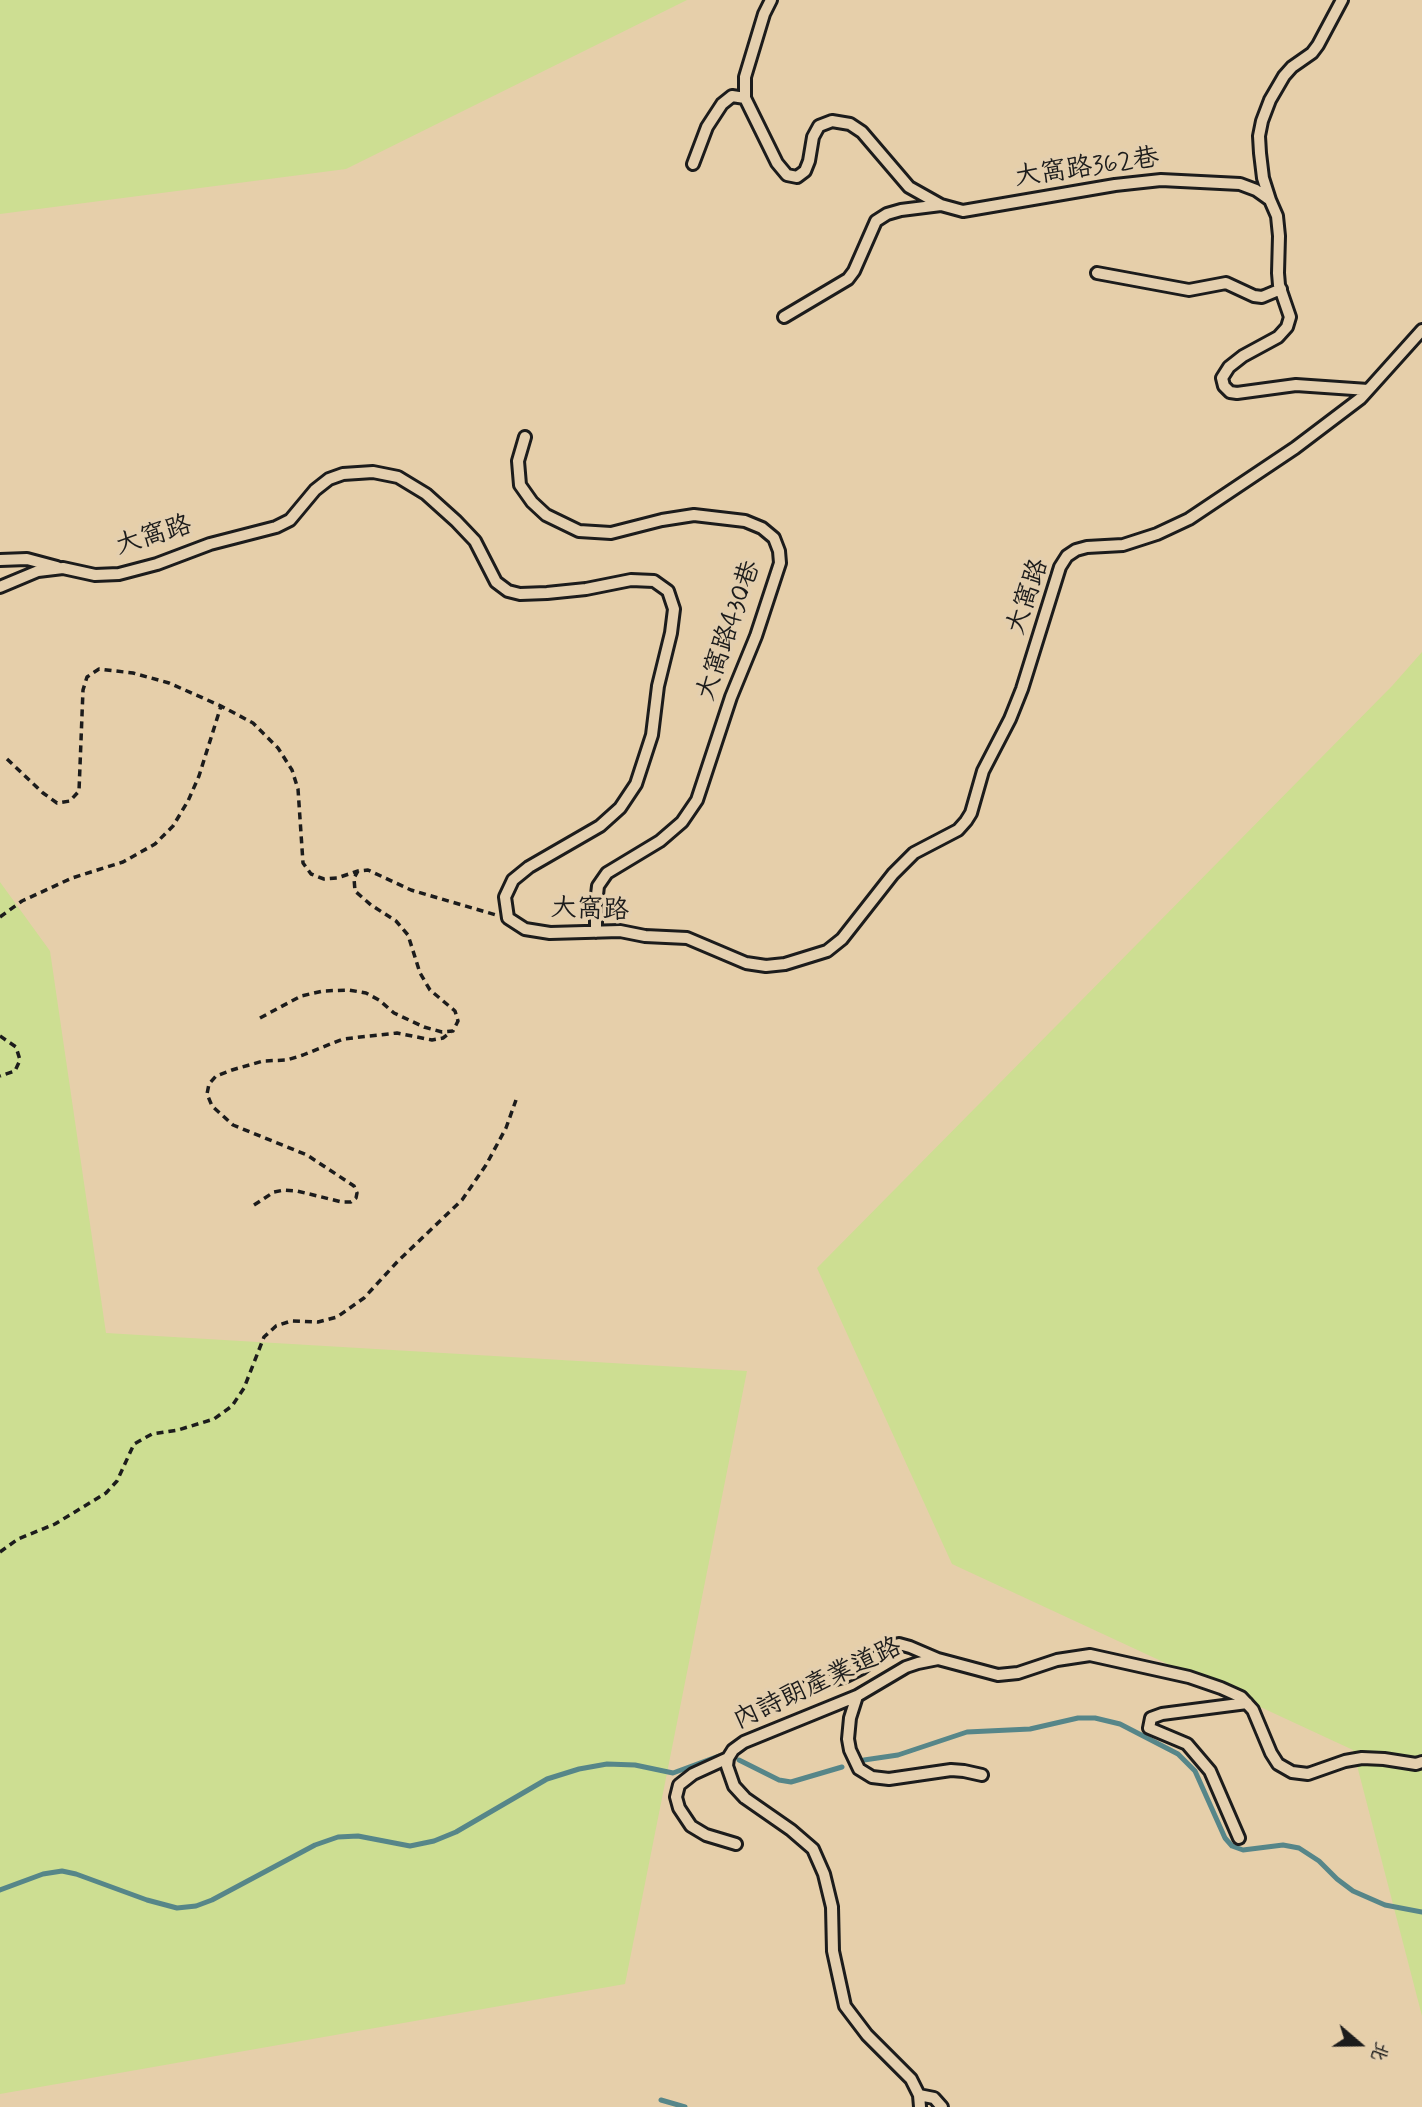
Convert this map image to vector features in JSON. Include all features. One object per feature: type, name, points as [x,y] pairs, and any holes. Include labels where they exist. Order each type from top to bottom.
[{"type":"lane","points":[[692,164],[707,127],[722,104],[732,96],[746,98],[745,77],[764,14],[771,0]]},
{"type":"lane","points":[[1342,0],[1312,53],[1284,76],[1270,100],[1259,136],[1263,178],[1277,216],[1278,273],[1280,289],[1290,317],[1287,327],[1278,337],[1243,356],[1229,367],[1222,378],[1224,386],[1230,392],[1237,393],[1296,385],[1368,390]]},
{"type":"lane","name":"大窩路362巷","points":[[746,98],[777,163],[787,175],[797,177],[805,171],[813,137],[819,126],[832,121],[850,124],[862,132],[909,187],[941,205],[963,211],[1115,185],[1161,180],[1240,184],[1256,190],[1270,200]]},
{"type":"lane","points":[[784,317],[848,279],[876,221],[901,210],[941,205]]},
{"type":"lane","points":[[1097,273],[1189,290],[1226,284],[1262,297],[1280,289]]},
{"type":"lane","name":"大窩路","points":[[0,587],[38,571],[63,568],[107,575],[157,564],[217,541],[276,527],[290,520],[315,490],[330,479],[343,474],[373,472],[398,477],[426,494],[475,541],[496,582],[508,591],[520,594],[547,593],[631,580],[653,581],[668,591],[674,609],[658,686],[652,735],[636,785],[620,808],[600,826],[529,867],[513,880],[505,897],[508,918],[525,929],[550,933],[620,931],[687,939],[746,964],[785,964],[827,951],[842,939],[893,874],[914,853],[958,830],[966,821],[971,813],[983,771],[1022,689],[1060,567],[1067,556],[1087,547],[1123,545],[1157,534],[1189,519],[1295,448],[1361,398],[1422,330]]},
{"type":"lane","name":"大窩路430巷","points":[[525,437],[518,461],[520,485],[532,502],[547,515],[579,531],[611,533],[694,515],[745,521],[762,527],[774,538],[779,551],[780,563],[756,636],[731,696],[697,800],[682,822],[660,841],[607,873],[598,886],[596,932]]},
{"type":"lane","points":[[0,560],[27,559],[63,568]]},
{"type":"lane","points":[[792,1692],[824,1684],[854,1672],[891,1646],[899,1644],[938,1659]]},
{"type":"lane","name":"內詩朗產業道路","points":[[920,2101],[911,2079],[867,2035],[845,2006],[833,1951],[832,1907],[824,1874],[813,1849],[792,1830],[745,1798],[734,1786],[728,1762],[733,1750],[744,1742],[857,1696],[906,1667],[938,1659],[998,1675],[1018,1673],[1057,1660],[1090,1655],[1189,1677],[1221,1688],[1241,1697],[1247,1703]]},
{"type":"lane","points":[[857,1696],[850,1718],[848,1739],[859,1769],[872,1777],[889,1779],[951,1770],[982,1775]]},
{"type":"lane","points":[[1239,1838],[1210,1771],[1187,1744],[1149,1728],[1151,1718],[1162,1714],[1247,1703],[1253,1710],[1278,1764],[1292,1772],[1307,1774],[1362,1758],[1416,1764],[1422,1762]]},
{"type":"lane","points":[[728,1762],[693,1774],[680,1786],[676,1797],[691,1826],[706,1835],[736,1844]]},
{"type":"lane","points":[[920,2101],[934,2098],[942,2107]]},
{"type":"path","points":[[6,759],[57,803],[70,801],[79,791],[83,690],[87,677],[99,669],[133,673],[169,683],[253,723],[278,748],[292,770],[298,789],[303,863],[311,874],[324,879],[368,870],[411,890],[508,918]]},
{"type":"path","points":[[0,917],[22,901],[72,878],[123,862],[155,844],[173,826],[188,801],[199,776],[221,706]]},
{"type":"path","points":[[254,1205],[274,1192],[284,1190],[342,1202],[356,1199],[357,1193],[354,1186],[307,1155],[233,1125],[212,1106],[207,1094],[209,1084],[216,1076],[263,1061],[287,1060],[343,1039],[397,1032],[432,1040],[443,1038],[453,1031],[458,1021],[455,1011],[429,990],[420,973],[408,935],[396,921],[355,891],[354,878],[358,871]]},
{"type":"path","points":[[260,1018],[301,996],[323,991],[349,990],[366,993],[394,1013],[424,1027],[442,1032],[453,1031]]},
{"type":"path","points":[[0,1036],[16,1047],[20,1060],[15,1071],[0,1076]]},
{"type":"path","points":[[0,1552],[18,1539],[55,1524],[106,1493],[117,1481],[134,1444],[152,1434],[178,1430],[214,1419],[232,1406],[244,1388],[264,1337],[276,1326],[291,1321],[318,1322],[337,1317],[364,1298],[398,1261],[462,1200],[486,1165],[506,1128],[516,1100]]},
{"type":"green space","points":[[0,0],[687,0],[346,169],[0,214]]},
{"type":"green space","points":[[1422,652],[1422,2016],[1353,1750],[952,1564],[817,1268],[1392,686]]},
{"type":"green space","points":[[0,882],[50,951],[106,1333],[747,1371],[625,1984],[0,2094]]},
{"type":"waterway","points":[[864,1760],[898,1755],[967,1732],[1030,1729],[1078,1718],[1095,1718],[1120,1724],[1178,1754],[1195,1771],[1225,1838],[1232,1846],[1243,1850],[1283,1845],[1299,1848],[1319,1861],[1353,1891],[1385,1905],[1422,1912]]},
{"type":"waterway","points":[[0,1890],[43,1874],[62,1871],[177,1908],[196,1906],[315,1845],[338,1837],[358,1836],[410,1846],[434,1841],[456,1832],[547,1779],[579,1769],[607,1764],[635,1765],[673,1773],[719,1756]]},
{"type":"waterway","points":[[739,1760],[779,1780],[791,1782],[842,1767]]},
{"type":"waterway","points":[[661,2100],[685,2107]]}]
